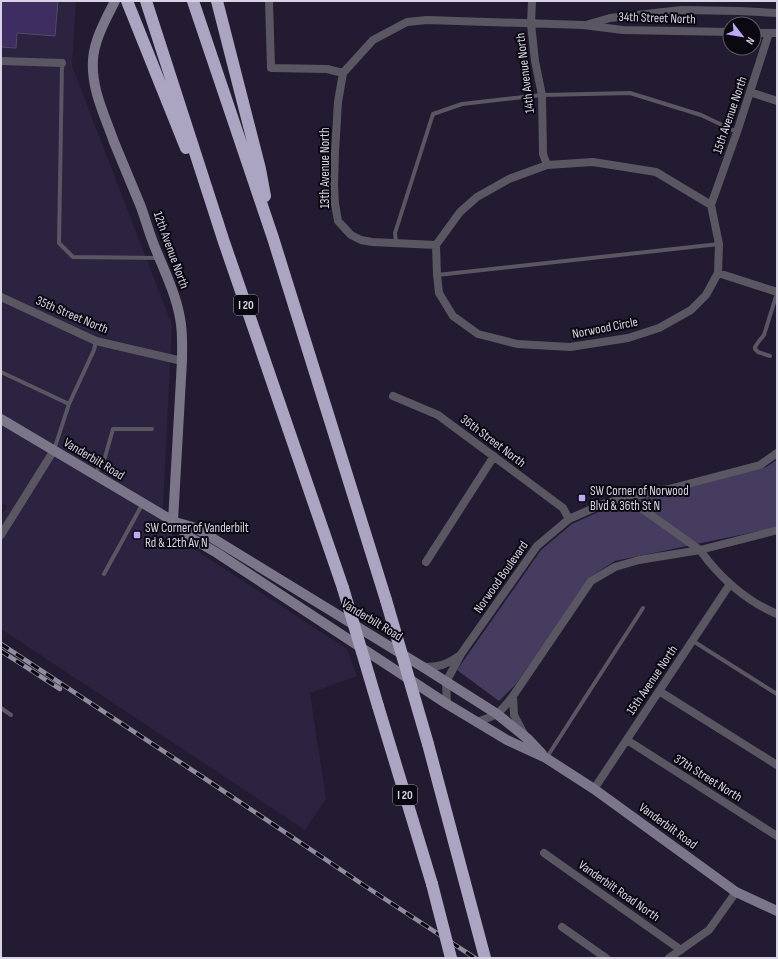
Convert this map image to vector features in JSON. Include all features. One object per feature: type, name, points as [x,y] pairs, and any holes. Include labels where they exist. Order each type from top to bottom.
[{"type":"highway","points":[[119,1],[224,242]]},
{"type":"highway","name":"I 20","points":[[146,1],[224,242],[343,588],[432,884],[450,958]]},
{"type":"highway","points":[[193,1],[273,238],[386,600],[428,744],[485,958]]},
{"type":"highway","points":[[217,1],[260,169],[273,238]]},
{"type":"street","name":"12th Avenue North","points":[[119,1],[101,31],[95,49],[93,61],[94,80],[98,98],[125,171],[141,208],[173,294],[180,318],[182,361],[173,521]]},
{"type":"street","points":[[269,1],[271,68],[327,68],[343,73]]},
{"type":"street","name":"14th Avenue North","points":[[532,1],[531,24],[535,61],[542,94],[543,154],[547,165]]},
{"type":"street","name":"34th Street North","points":[[583,26],[610,18],[680,10],[740,10],[777,13]]},
{"type":"street","name":"34th Street North","points":[[343,73],[373,40],[407,22],[427,20],[583,26],[623,30],[722,32]]},
{"type":"street","points":[[762,33],[773,33]]},
{"type":"street","name":"15th Avenue North","points":[[711,205],[750,92],[773,33]]},
{"type":"street","points":[[1,61],[62,63]]},
{"type":"street","name":"13th Avenue North","points":[[343,73],[338,102],[335,152],[334,185],[338,221],[351,235],[361,240],[372,242],[396,242]]},
{"type":"street","points":[[750,92],[777,101]]},
{"type":"street","points":[[396,242],[436,245],[460,212],[477,197],[509,179],[547,165],[593,162],[656,172],[711,205]]},
{"type":"street","name":"Norwood Circle","points":[[436,245],[439,293],[453,316],[478,334],[517,344],[570,347],[628,338],[659,328],[690,310],[706,296],[718,273],[719,244],[711,205]]},
{"type":"street","points":[[718,273],[777,293]]},
{"type":"street","name":"35th Street North","points":[[1,297],[96,341],[182,361]]},
{"type":"street","name":"36th Street North","points":[[393,396],[438,415],[563,508],[569,519]]},
{"type":"street","name":"Vanderbilt Road","points":[[1,419],[173,521],[196,528],[423,667],[497,714],[528,740],[546,758]]},
{"type":"street","points":[[1,535],[54,450]]},
{"type":"street","name":"Norwood Boulevard","points":[[446,682],[461,654],[537,546],[569,519],[603,504],[760,465],[777,453]]},
{"type":"street","points":[[426,562],[494,456]]},
{"type":"street","points":[[627,498],[700,550],[705,558],[730,584],[752,601],[777,614]]},
{"type":"street","name":"Vanderbilt Road","points":[[173,521],[188,536],[223,557],[447,704],[507,740],[546,758],[594,789],[736,892],[777,911]]},
{"type":"street","points":[[476,722],[497,714],[504,708],[591,581],[615,567],[633,562],[700,550],[777,530]]},
{"type":"street","name":"15th Avenue North","points":[[594,789],[730,584]]},
{"type":"street","points":[[423,667],[440,666],[461,654]]},
{"type":"street","points":[[446,682],[447,704]]},
{"type":"street","points":[[659,691],[777,765]]},
{"type":"street","points":[[513,696],[514,716],[528,740]]},
{"type":"street","name":"37th Street North","points":[[627,740],[777,836]]},
{"type":"street","name":"Vanderbilt Road North","points":[[544,853],[681,950]]},
{"type":"street","points":[[670,958],[710,930],[736,892]]},
{"type":"street","points":[[562,927],[606,958]]},
{"type":"lane","points":[[62,63],[60,243],[73,257],[159,258]]},
{"type":"lane","points":[[396,242],[395,233],[433,114],[462,104],[542,94],[630,93],[701,115],[737,132]]},
{"type":"lane","points":[[437,275],[719,244]]},
{"type":"lane","points":[[770,356],[758,352],[755,347],[764,335],[777,293]]},
{"type":"lane","points":[[54,450],[69,404],[94,350],[96,341]]},
{"type":"lane","points":[[1,372],[69,404]]},
{"type":"lane","points":[[95,474],[105,457],[113,429],[152,429]]},
{"type":"lane","points":[[104,574],[143,503]]},
{"type":"lane","points":[[546,758],[643,608]]},
{"type":"lane","points":[[693,641],[777,694]]},
{"type":"lane","points":[[1,708],[11,715]]},
{"type":"shaded area","points":[[1,1],[76,1],[72,66],[172,325],[162,528],[347,649],[357,676],[310,693],[326,799],[305,830],[1,629],[1,516],[7,506],[1,503]]},
{"type":"shaded area","points":[[777,460],[777,525],[773,528],[615,561],[590,577],[516,684],[499,701],[457,670],[541,550],[572,524],[605,509],[766,467]]},
{"type":"building","points":[[1,1],[58,1],[55,36],[17,33],[16,48],[1,47]]},
{"type":"railway","points":[[1,644],[475,958]]},
{"type":"railway","points":[[1,651],[60,689]]},
{"type":"place","name":"SW Corner of Norwood Blvd & 36th St N","points":[[582,498]]},
{"type":"place","name":"SW Corner of Vanderbilt Rd & 12th Av N","points":[[137,535]]}]
